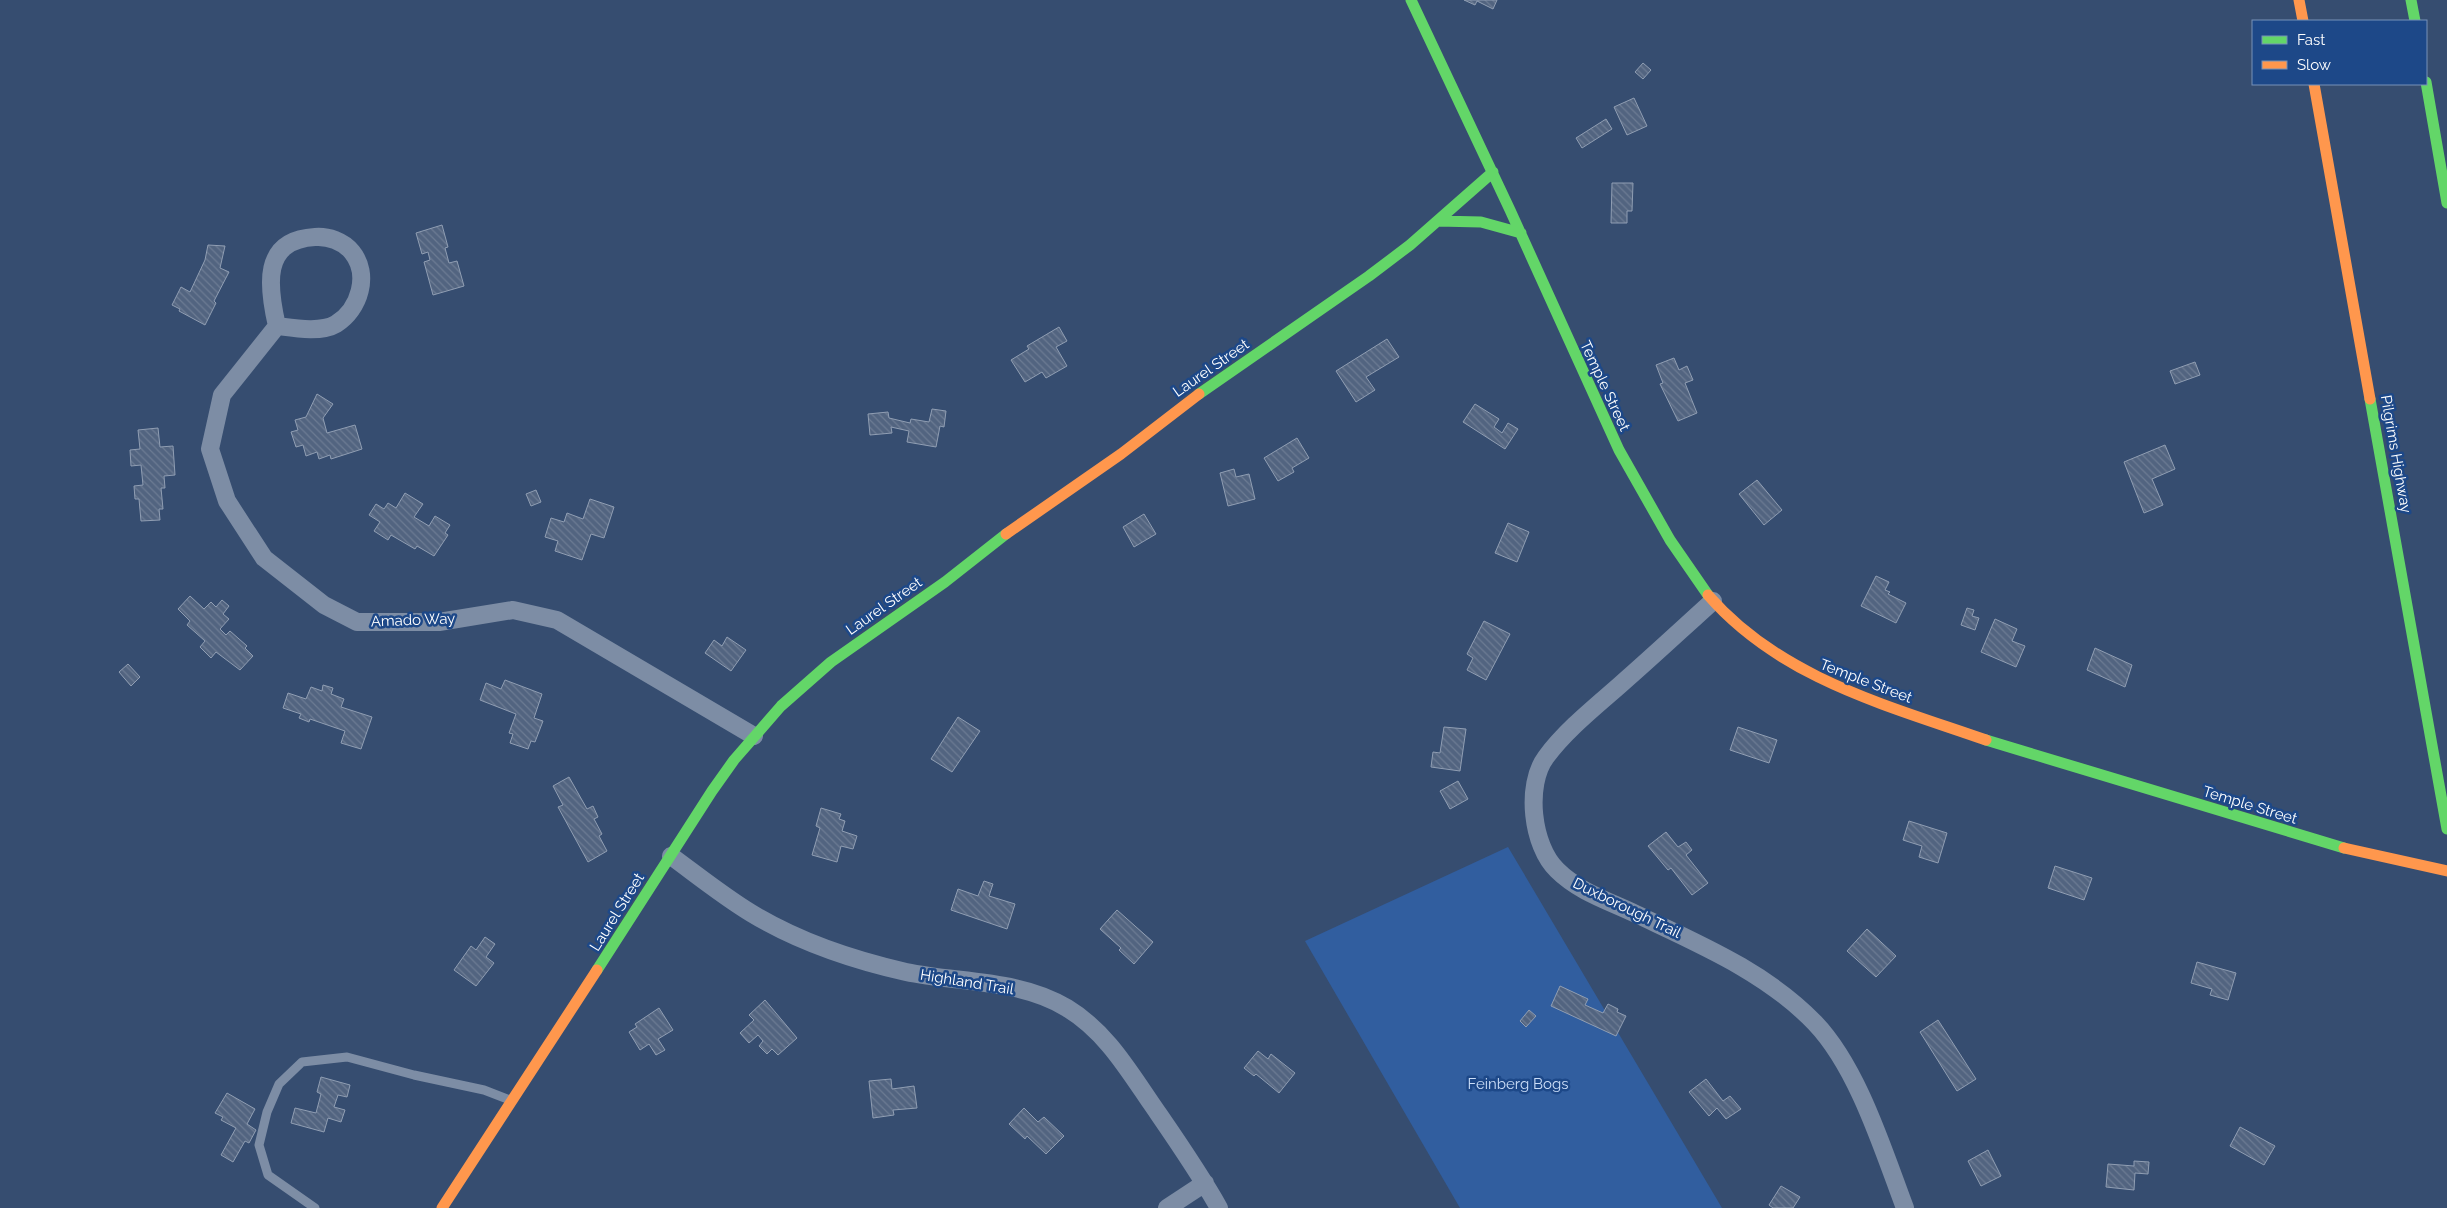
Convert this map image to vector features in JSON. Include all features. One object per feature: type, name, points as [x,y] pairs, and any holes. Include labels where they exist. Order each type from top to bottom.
[{"type":"main road","name":"Temple Street","points":[[1411,0],[1493,172],[1592,396],[1624,462],[1674,546],[1713,602],[1744,632],[1784,662],[1816,679],[1862,698],[2008,747],[2095,772],[2282,831],[2418,866],[2447,871]]},
{"type":"main road","points":[[2299,0],[2303,20]]},
{"type":"main road","points":[[2411,0],[2415,20]]},
{"type":"main road","name":"Pilgrims Highway","points":[[2314,85],[2447,829]]},
{"type":"main road","points":[[2427,85],[2447,203]]},
{"type":"main road","name":"Laurel Street","points":[[451,1204],[513,1101],[712,791],[754,736],[806,682],[831,662],[945,582],[1007,533],[1121,454],[1189,401],[1369,276],[1438,221],[1493,172]]},
{"type":"main road","points":[[1438,221],[1481,222],[1521,234]]},
{"type":"street","points":[[328,236],[352,251],[363,274],[356,304],[336,324],[308,330],[277,326],[271,302],[270,280],[277,254],[297,238],[328,236]]},
{"type":"street","name":"Amado Way","points":[[277,326],[222,395],[210,448],[227,501],[264,558],[324,605],[357,622],[439,622],[513,610],[557,620],[754,736]]},
{"type":"street","name":"Duxborough Trail","points":[[1713,602],[1592,710],[1546,758],[1537,773],[1534,791],[1537,829],[1548,857],[1556,869],[1576,886],[1681,934],[1733,962],[1781,994],[1815,1022],[1829,1039],[1849,1072],[1880,1140],[1906,1208]]},
{"type":"street","name":"Highland Trail","points":[[671,856],[752,914],[817,944],[903,971],[931,977],[1006,986],[1047,998],[1066,1007],[1095,1029],[1123,1061],[1205,1183],[1219,1208]]},
{"type":"street","points":[[1167,1208],[1205,1183]]},
{"type":"lane","points":[[315,1208],[268,1175],[259,1145],[267,1112],[279,1084],[302,1062],[347,1057],[414,1075],[484,1090],[513,1101]]},
{"type":"green space","name":"Feinberg Bogs","points":[[1508,847],[1722,1208],[1460,1208],[1305,941]]},
{"type":"building","points":[[1464,0],[1497,0],[1493,9],[1477,1],[1475,5]]},
{"type":"building","points":[[1643,63],[1651,70],[1643,79],[1635,72]]},
{"type":"building","points":[[1634,98],[1647,126],[1627,135],[1614,107]]},
{"type":"building","points":[[1606,119],[1612,129],[1582,148],[1576,138]]},
{"type":"building","points":[[1612,183],[1633,183],[1632,211],[1627,211],[1627,223],[1611,223]]},
{"type":"building","points":[[442,225],[448,247],[445,248],[449,263],[457,261],[464,286],[433,295],[424,262],[430,260],[428,252],[422,254],[416,233]]},
{"type":"building","points":[[208,245],[225,246],[220,268],[229,272],[214,301],[216,303],[205,325],[179,311],[180,309],[172,305],[181,287],[190,292],[205,260]]},
{"type":"building","points":[[1059,327],[1067,341],[1056,347],[1067,366],[1046,378],[1042,372],[1025,382],[1011,360],[1029,349],[1027,346]]},
{"type":"building","points":[[1387,339],[1399,357],[1366,377],[1375,390],[1356,402],[1336,371]]},
{"type":"building","points":[[1674,358],[1679,370],[1687,366],[1693,380],[1685,383],[1697,413],[1678,421],[1660,384],[1663,383],[1656,365]]},
{"type":"building","points":[[2195,362],[2200,375],[2175,384],[2170,371]]},
{"type":"building","points":[[317,394],[333,404],[323,418],[327,433],[355,425],[362,449],[331,459],[330,455],[319,459],[317,452],[306,456],[303,445],[296,447],[291,432],[298,430],[295,420],[306,417]]},
{"type":"building","points":[[1475,404],[1499,419],[1494,427],[1502,433],[1508,423],[1518,429],[1505,449],[1463,422]]},
{"type":"building","points":[[932,409],[946,411],[944,427],[940,426],[936,447],[907,442],[909,431],[891,427],[892,433],[870,435],[868,414],[888,412],[889,418],[910,423],[911,419],[929,422]]},
{"type":"building","points":[[158,428],[160,447],[173,446],[175,475],[164,476],[165,488],[161,488],[163,509],[159,509],[160,520],[141,521],[139,499],[135,499],[134,486],[143,485],[141,465],[131,466],[130,450],[140,449],[138,430]]},
{"type":"building","points":[[1297,438],[1309,458],[1292,468],[1294,472],[1278,481],[1264,458]]},
{"type":"building","points":[[2165,445],[2175,469],[2152,479],[2163,505],[2144,513],[2124,462]]},
{"type":"building","points":[[1234,469],[1236,477],[1249,474],[1255,499],[1228,506],[1220,473]]},
{"type":"building","points":[[1757,480],[1782,510],[1764,525],[1739,494]]},
{"type":"building","points":[[536,490],[541,502],[531,506],[526,494]]},
{"type":"building","points":[[405,493],[423,504],[414,517],[429,526],[435,516],[450,525],[445,533],[448,535],[434,556],[417,546],[415,549],[391,535],[388,540],[374,531],[380,522],[369,515],[376,504],[384,509],[388,503],[396,508]]},
{"type":"building","points":[[590,499],[614,507],[604,538],[591,534],[582,560],[555,551],[558,541],[545,537],[551,518],[564,522],[567,513],[583,519]]},
{"type":"building","points":[[1144,514],[1156,534],[1134,547],[1123,527]]},
{"type":"building","points":[[1508,523],[1529,532],[1517,562],[1495,553]]},
{"type":"building","points":[[1876,576],[1889,582],[1885,590],[1890,592],[1888,594],[1906,603],[1896,623],[1861,606]]},
{"type":"building","points":[[190,596],[204,609],[211,602],[216,607],[222,600],[229,606],[223,614],[229,619],[220,629],[226,635],[230,631],[247,646],[245,648],[253,656],[240,670],[216,652],[211,658],[200,647],[205,641],[187,625],[190,621],[178,609]]},
{"type":"building","points":[[1967,608],[1974,610],[1972,616],[1979,618],[1975,630],[1961,625]]},
{"type":"building","points":[[1995,619],[2017,629],[2012,641],[2025,646],[2016,667],[1981,652]]},
{"type":"building","points":[[1484,621],[1510,634],[1486,680],[1467,670],[1473,658],[1467,654]]},
{"type":"building","points":[[727,637],[746,650],[731,671],[705,653],[714,640],[722,646]]},
{"type":"building","points":[[2095,648],[2132,665],[2125,687],[2087,670]]},
{"type":"building","points":[[128,664],[140,677],[131,686],[119,672]]},
{"type":"building","points":[[505,680],[542,694],[534,718],[543,721],[535,742],[531,741],[528,749],[510,743],[513,734],[509,733],[516,714],[480,700],[486,683],[501,689]]},
{"type":"building","points":[[323,685],[333,688],[331,694],[344,699],[341,707],[372,717],[361,749],[341,743],[345,731],[310,719],[309,722],[299,718],[301,714],[283,708],[288,693],[306,699],[311,687],[322,691]]},
{"type":"building","points":[[958,717],[980,731],[952,772],[931,759]]},
{"type":"building","points":[[1444,727],[1466,729],[1460,771],[1431,767],[1433,752],[1440,753]]},
{"type":"building","points":[[1738,727],[1777,740],[1769,763],[1730,750]]},
{"type":"building","points":[[569,777],[587,809],[593,806],[598,817],[594,819],[602,834],[599,836],[607,851],[588,862],[558,807],[563,805],[553,786]]},
{"type":"building","points":[[1458,781],[1468,799],[1450,809],[1440,791]]},
{"type":"building","points":[[821,808],[841,814],[839,819],[845,821],[842,831],[857,836],[853,849],[841,846],[837,862],[812,855],[820,828],[816,826]]},
{"type":"building","points":[[1909,821],[1947,833],[1938,863],[1919,857],[1922,846],[1903,840]]},
{"type":"building","points":[[1666,832],[1678,847],[1686,842],[1692,850],[1686,855],[1708,883],[1692,895],[1671,868],[1668,870],[1648,846]]},
{"type":"building","points":[[2055,866],[2092,878],[2084,900],[2048,888]]},
{"type":"building","points":[[984,881],[993,884],[989,896],[1015,904],[1007,929],[951,910],[958,889],[978,896]]},
{"type":"building","points":[[1117,910],[1153,942],[1134,964],[1119,950],[1121,948],[1100,929]]},
{"type":"building","points":[[1867,929],[1896,956],[1876,977],[1847,951]]},
{"type":"building","points":[[485,937],[495,944],[486,957],[494,963],[476,986],[454,970],[471,946],[476,950]]},
{"type":"building","points":[[2197,962],[2236,973],[2228,1000],[2210,995],[2212,989],[2191,983]]},
{"type":"building","points":[[1560,986],[1588,999],[1585,1005],[1603,1013],[1608,1004],[1618,1009],[1617,1012],[1626,1016],[1616,1036],[1551,1006]]},
{"type":"building","points":[[765,1000],[797,1038],[778,1055],[772,1049],[767,1054],[759,1046],[763,1041],[758,1035],[749,1043],[740,1033],[754,1020],[749,1015]]},
{"type":"building","points":[[659,1008],[673,1030],[658,1039],[665,1050],[656,1055],[649,1044],[640,1050],[629,1032],[637,1027],[635,1024]]},
{"type":"building","points":[[1529,1010],[1536,1016],[1526,1027],[1520,1021]]},
{"type":"building","points":[[1938,1020],[1976,1079],[1957,1091],[1920,1032]]},
{"type":"building","points":[[1258,1051],[1268,1059],[1271,1054],[1295,1073],[1279,1093],[1256,1074],[1254,1076],[1244,1068]]},
{"type":"building","points":[[321,1077],[350,1085],[347,1097],[338,1095],[334,1107],[345,1110],[341,1122],[328,1118],[324,1132],[291,1123],[295,1108],[316,1113],[321,1094],[317,1092]]},
{"type":"building","points":[[891,1079],[892,1089],[914,1086],[917,1108],[893,1110],[894,1115],[873,1118],[869,1081]]},
{"type":"building","points":[[1706,1079],[1723,1101],[1730,1096],[1741,1109],[1726,1119],[1717,1108],[1709,1116],[1689,1092]]},
{"type":"building","points":[[227,1093],[255,1109],[247,1124],[256,1130],[249,1143],[245,1141],[233,1162],[221,1155],[236,1128],[221,1120],[223,1117],[215,1113]]},
{"type":"building","points":[[1024,1108],[1038,1122],[1044,1117],[1064,1136],[1046,1154],[1027,1136],[1025,1139],[1009,1124]]},
{"type":"building","points":[[2240,1127],[2275,1146],[2264,1165],[2230,1146]]},
{"type":"building","points":[[1988,1150],[2001,1176],[1981,1186],[1968,1161]]},
{"type":"building","points":[[2134,1161],[2149,1162],[2148,1174],[2135,1173],[2134,1190],[2106,1187],[2108,1164],[2134,1166]]},
{"type":"building","points":[[1781,1186],[1800,1197],[1793,1208],[1773,1208],[1769,1205]]},
{"type":"traffic: fast","points":[[1411,0],[1510,210],[1619,450],[1670,540],[1708,595]]},
{"type":"traffic: fast","points":[[2411,0],[2415,20]]},
{"type":"traffic: fast","points":[[2427,85],[2447,203]]},
{"type":"traffic: fast","points":[[1199,394],[1369,276],[1410,245],[1493,172]]},
{"type":"traffic: fast","points":[[1438,221],[1481,222],[1521,233]]},
{"type":"traffic: fast","points":[[2370,399],[2447,829]]},
{"type":"traffic: fast","points":[[597,970],[712,791],[734,760],[781,706],[831,662],[945,582],[1006,534]]},
{"type":"traffic: fast","points":[[1986,740],[2344,848]]},
{"type":"traffic: slow","points":[[2299,0],[2303,20]]},
{"type":"traffic: slow","points":[[2314,85],[2370,399]]},
{"type":"traffic: slow","points":[[1006,534],[1121,454],[1199,394]]},
{"type":"traffic: slow","points":[[1708,595],[1737,624],[1768,648],[1801,668],[1836,686],[1873,701],[1986,740]]},
{"type":"traffic: slow","points":[[2344,848],[2447,871]]},
{"type":"traffic: slow","points":[[442,1208],[597,970]]}]
